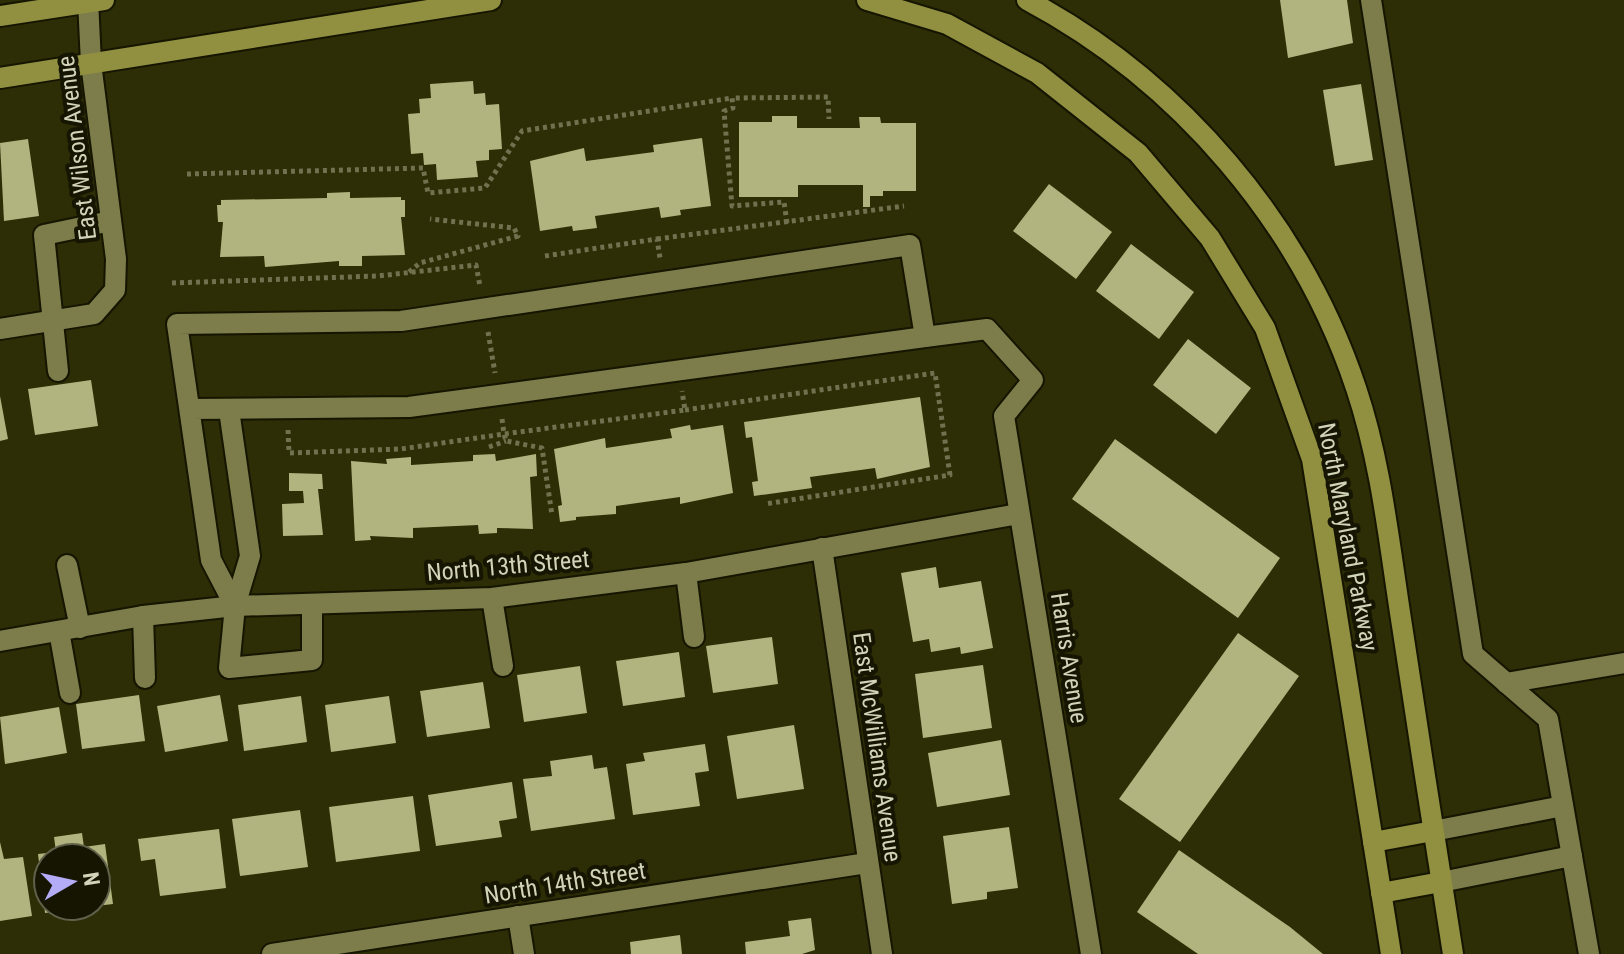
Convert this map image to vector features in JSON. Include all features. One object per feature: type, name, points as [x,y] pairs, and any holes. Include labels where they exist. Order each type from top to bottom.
[{"type":"main road","points":[[0,78],[491,0]]},
{"type":"main road","name":"North Maryland Parkway","points":[[867,0],[947,24],[1037,73],[1138,153],[1210,238],[1265,328],[1312,459],[1391,954]]},
{"type":"main road","name":"North Maryland Parkway","points":[[1027,0],[1060,17],[1133,69],[1206,135],[1269,217],[1316,292],[1356,388],[1382,496],[1453,954]]},
{"type":"main road","points":[[0,16],[93,1]]},
{"type":"main road","points":[[1373,842],[1433,831]]},
{"type":"main road","points":[[1381,893],[1441,882]]},
{"type":"street","points":[[1371,0],[1473,654],[1548,719],[1589,954]]},
{"type":"street","name":"East Wilson Avenue","points":[[52,321],[94,314],[115,290],[116,259],[91,63],[93,1]]},
{"type":"street","points":[[58,371],[44,235],[111,221]]},
{"type":"street","points":[[190,409],[409,407],[925,337],[910,245],[401,321],[177,324],[211,560],[235,606]]},
{"type":"street","points":[[0,329],[52,321]]},
{"type":"street","name":"Harris Avenue","points":[[925,337],[987,329],[1033,380],[1004,416],[1091,954]]},
{"type":"street","points":[[229,410],[250,556],[235,606],[229,668],[312,660],[312,605]]},
{"type":"street","name":"North 13th Street","points":[[0,641],[143,616],[235,606],[492,598],[686,573],[1018,514]]},
{"type":"street","name":"East McWilliams Avenue","points":[[822,548],[882,954]]},
{"type":"street","points":[[67,565],[80,628]]},
{"type":"street","points":[[686,573],[694,637]]},
{"type":"street","points":[[492,598],[503,666]]},
{"type":"street","points":[[143,616],[145,678]]},
{"type":"street","points":[[59,631],[70,693]]},
{"type":"street","points":[[1506,683],[1624,663]]},
{"type":"street","points":[[1433,831],[1563,806]]},
{"type":"street","points":[[1441,882],[1572,856]]},
{"type":"street","name":"North 14th Street","points":[[272,954],[867,863]]},
{"type":"street","points":[[518,916],[524,954]]},
{"type":"path","points":[[187,174],[423,168],[428,193],[485,188],[522,131],[732,98],[828,97],[829,119]]},
{"type":"path","points":[[732,98],[733,108],[724,111],[732,206],[784,202],[787,223]]},
{"type":"path","points":[[545,256],[904,206]]},
{"type":"path","points":[[408,273],[420,263],[518,236],[514,228],[430,219]]},
{"type":"path","points":[[657,239],[665,282]]},
{"type":"path","points":[[172,283],[408,273],[476,265],[505,438]]},
{"type":"path","points":[[680,370],[685,410]]},
{"type":"path","points":[[288,409],[289,453],[401,449],[505,438],[935,373],[950,475],[765,504]]},
{"type":"path","points":[[489,447],[505,438],[542,448],[552,515]]},
{"type":"building","points":[[1280,0],[1347,0],[1353,43],[1288,58]]},
{"type":"building","points":[[473,81],[474,94],[485,93],[486,105],[499,104],[502,149],[489,150],[489,160],[476,161],[478,177],[437,180],[436,164],[424,165],[423,153],[411,154],[408,114],[420,113],[419,99],[431,98],[430,84]]},
{"type":"building","points":[[1361,84],[1373,160],[1335,166],[1323,90]]},
{"type":"building","points":[[772,116],[797,116],[797,128],[860,128],[859,117],[880,117],[881,123],[916,123],[916,191],[883,191],[883,196],[870,196],[870,207],[863,207],[863,185],[798,185],[798,197],[739,197],[739,122],[772,122]]},
{"type":"building","points":[[702,138],[711,206],[680,210],[681,215],[661,218],[659,207],[595,216],[597,228],[573,231],[572,226],[540,231],[530,161],[584,148],[586,161],[654,152],[653,145]]},
{"type":"building","points":[[28,139],[39,216],[4,221],[0,143]]},
{"type":"building","points":[[1049,184],[1112,232],[1076,279],[1013,231]]},
{"type":"building","points":[[350,192],[350,198],[401,197],[405,200],[405,217],[401,217],[405,255],[362,256],[362,266],[339,266],[339,261],[265,267],[264,256],[220,257],[223,222],[218,222],[217,205],[221,205],[221,200],[327,198],[327,193]]},
{"type":"building","points":[[1131,244],[1194,292],[1159,339],[1096,291]]},
{"type":"building","points":[[1188,339],[1251,388],[1216,434],[1153,385]]},
{"type":"building","points":[[91,380],[98,426],[35,435],[28,389]]},
{"type":"building","points":[[0,396],[8,439],[0,441]]},
{"type":"building","points":[[920,397],[930,467],[877,479],[875,468],[810,477],[812,488],[754,496],[752,482],[758,481],[752,437],[746,438],[744,422]]},
{"type":"building","points":[[690,425],[691,430],[723,425],[733,493],[680,504],[680,497],[616,506],[616,514],[576,517],[576,520],[560,522],[558,506],[562,505],[554,449],[605,438],[606,448],[672,438],[670,429]]},
{"type":"building","points":[[1115,439],[1280,558],[1238,618],[1072,499]]},
{"type":"building","points":[[495,454],[496,461],[536,454],[537,476],[530,477],[533,529],[497,528],[497,533],[479,534],[478,525],[413,528],[413,538],[370,536],[371,540],[355,541],[351,461],[387,464],[386,459],[411,457],[411,465],[473,461],[473,455]]},
{"type":"building","points":[[289,473],[322,474],[323,489],[318,489],[323,535],[283,536],[282,504],[304,503],[303,491],[289,491]]},
{"type":"building","points":[[936,567],[939,588],[981,581],[993,648],[961,654],[960,647],[931,652],[929,639],[913,642],[901,573]]},
{"type":"building","points":[[1238,633],[1299,676],[1180,842],[1119,799]]},
{"type":"building","points":[[772,637],[778,684],[713,693],[706,646]]},
{"type":"building","points":[[679,652],[685,697],[623,706],[616,661]]},
{"type":"building","points":[[983,665],[992,728],[923,738],[915,674]]},
{"type":"building","points":[[580,666],[587,713],[524,722],[517,675]]},
{"type":"building","points":[[483,682],[490,728],[427,737],[420,691]]},
{"type":"building","points":[[139,695],[145,741],[82,749],[76,704]]},
{"type":"building","points":[[220,695],[228,741],[165,752],[157,706]]},
{"type":"building","points":[[301,696],[307,742],[244,751],[238,705]]},
{"type":"building","points":[[389,696],[396,743],[331,752],[325,705]]},
{"type":"building","points":[[59,707],[67,753],[5,764],[0,717]]},
{"type":"building","points":[[794,725],[804,789],[737,799],[727,736]]},
{"type":"building","points":[[1001,740],[1010,795],[937,807],[928,753]]},
{"type":"building","points":[[705,744],[709,771],[695,773],[700,806],[633,815],[626,764],[645,761],[643,753]]},
{"type":"building","points":[[592,755],[594,769],[607,767],[615,819],[531,831],[523,779],[552,776],[550,761]]},
{"type":"building","points":[[512,782],[517,818],[499,821],[502,837],[436,846],[428,795]]},
{"type":"building","points":[[413,796],[420,851],[336,862],[329,807]]},
{"type":"building","points":[[300,810],[308,867],[240,876],[232,819]]},
{"type":"building","points":[[1009,827],[1018,888],[987,892],[987,899],[952,904],[943,836]]},
{"type":"building","points":[[219,829],[226,888],[160,896],[155,859],[141,861],[138,839]]},
{"type":"building","points":[[82,833],[83,842],[55,842],[54,837]]},
{"type":"building","points":[[0,842],[4,859],[23,857],[32,916],[0,921]]},
{"type":"building","points":[[1179,850],[1290,927],[1323,954],[1198,954],[1137,912]]},
{"type":"building","points":[[811,918],[815,950],[802,954],[746,954],[745,942],[790,936],[788,921]]},
{"type":"building","points":[[680,935],[682,954],[631,954],[630,942]]}]
